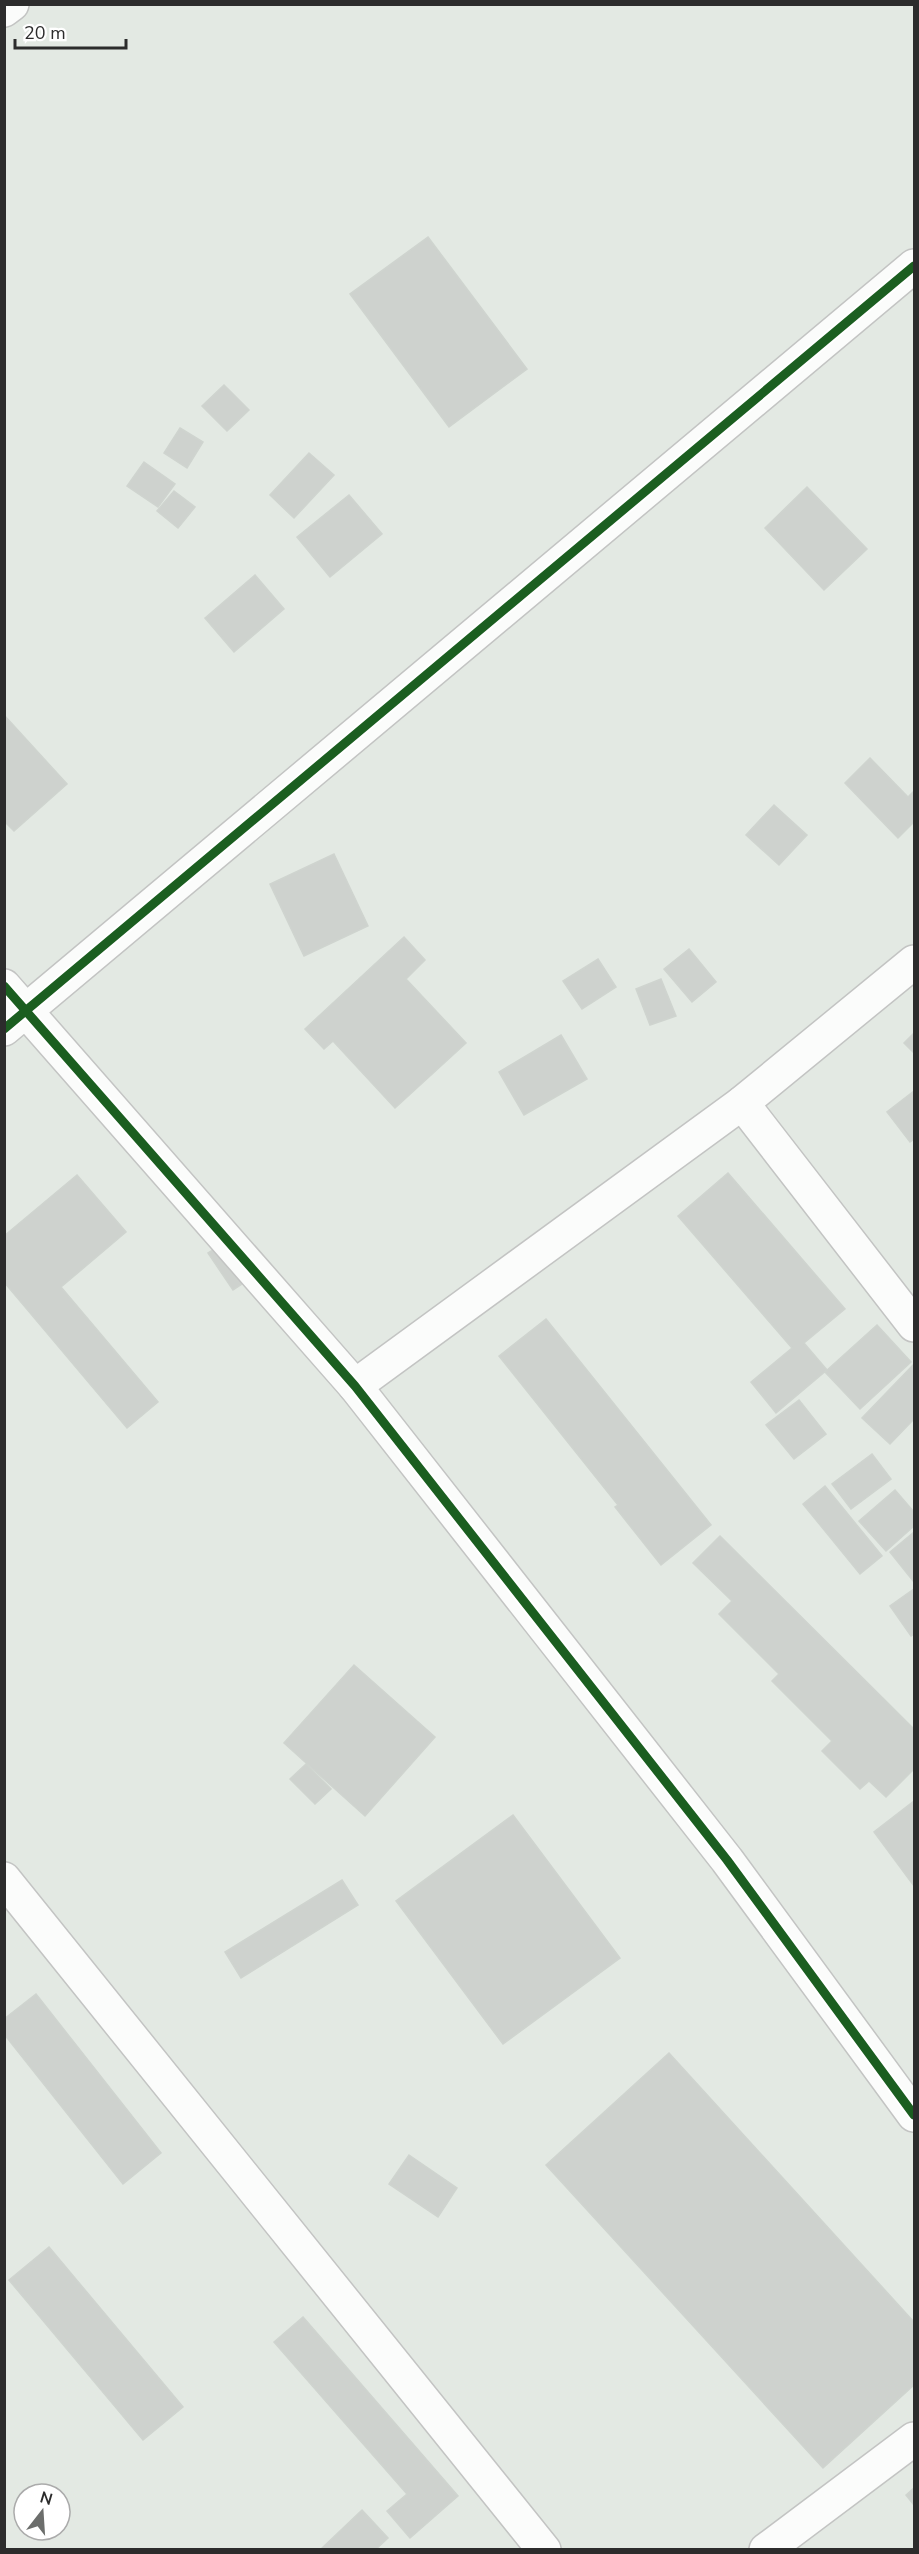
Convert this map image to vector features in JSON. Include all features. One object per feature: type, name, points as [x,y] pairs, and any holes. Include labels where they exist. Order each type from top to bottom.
[{"type":"street","points":[[4,10],[12,4]]},
{"type":"street","points":[[15,1020],[915,266]]},
{"type":"street","points":[[356,1386],[742,1103],[915,962]]},
{"type":"street","points":[[4,986],[15,1020],[356,1386],[727,1860],[915,2115]]},
{"type":"street","points":[[742,1103],[915,1325]]},
{"type":"street","points":[[4,1879],[544,2550]]},
{"type":"street","points":[[766,2550],[915,2439]]},
{"type":"building","points":[[428,237],[527,369],[449,427],[350,294]]},
{"type":"building","points":[[224,385],[249,410],[227,431],[202,406]]},
{"type":"building","points":[[180,428],[203,442],[187,468],[164,453]]},
{"type":"building","points":[[309,453],[334,475],[294,518],[270,495]]},
{"type":"building","points":[[144,462],[175,484],[158,507],[127,486]]},
{"type":"building","points":[[807,487],[867,549],[824,590],[765,528]]},
{"type":"building","points":[[174,491],[195,507],[178,528],[157,511]]},
{"type":"building","points":[[349,495],[382,534],[330,577],[297,537]]},
{"type":"building","points":[[255,575],[284,609],[234,652],[205,618]]},
{"type":"building","points":[[4,715],[67,784],[14,831],[4,821]]},
{"type":"building","points":[[870,758],[908,797],[914,791],[914,822],[898,838],[845,783]]},
{"type":"building","points":[[774,805],[807,835],[779,865],[746,835]]},
{"type":"building","points":[[334,854],[368,926],[304,956],[270,884]]},
{"type":"building","points":[[404,937],[425,960],[406,979],[466,1043],[395,1108],[333,1041],[324,1049],[305,1029]]},
{"type":"building","points":[[689,949],[716,982],[692,1002],[664,969]]},
{"type":"building","points":[[598,959],[616,987],[582,1009],[563,981]]},
{"type":"building","points":[[661,979],[676,1016],[650,1025],[636,989]]},
{"type":"building","points":[[914,1033],[914,1053],[904,1043]]},
{"type":"building","points":[[561,1035],[587,1079],[524,1115],[499,1072]]},
{"type":"building","points":[[914,1091],[914,1139],[910,1142],[887,1112]]},
{"type":"building","points":[[728,1173],[845,1309],[804,1343],[827,1370],[776,1413],[751,1382],[792,1348],[678,1216]]},
{"type":"building","points":[[77,1175],[126,1232],[61,1287],[158,1402],[127,1428],[4,1282],[4,1236]]},
{"type":"building","points":[[230,1239],[254,1276],[233,1290],[208,1253]]},
{"type":"building","points":[[546,1319],[711,1525],[661,1565],[615,1507],[618,1505],[499,1356]]},
{"type":"building","points":[[877,1325],[911,1362],[860,1409],[825,1372]]},
{"type":"building","points":[[913,1365],[914,1419],[890,1444],[862,1418]]},
{"type":"building","points":[[799,1400],[826,1434],[794,1459],[766,1425]]},
{"type":"building","points":[[872,1454],[891,1479],[851,1509],[832,1484]]},
{"type":"building","points":[[825,1486],[882,1556],[860,1574],[803,1504]]},
{"type":"building","points":[[895,1490],[914,1512],[914,1526],[886,1551],[859,1521]]},
{"type":"building","points":[[914,1532],[914,1582],[890,1552]]},
{"type":"building","points":[[720,1536],[914,1729],[914,1769],[886,1797],[869,1781],[860,1789],[822,1751],[832,1741],[772,1681],[779,1674],[719,1614],[732,1601],[693,1563]]},
{"type":"building","points":[[914,1589],[914,1634],[911,1636],[890,1606]]},
{"type":"building","points":[[354,1665],[435,1737],[365,1816],[284,1743]]},
{"type":"building","points":[[306,1764],[331,1789],[315,1804],[290,1779]]},
{"type":"building","points":[[914,1801],[914,1886],[874,1832]]},
{"type":"building","points":[[513,1815],[620,1958],[503,2044],[396,1901]]},
{"type":"building","points":[[342,1880],[358,1905],[241,1978],[225,1952]]},
{"type":"building","points":[[36,1994],[161,2153],[123,2184],[4,2034],[4,2019]]},
{"type":"building","points":[[669,2053],[914,2322],[914,2385],[823,2468],[546,2165]]},
{"type":"building","points":[[409,2155],[457,2188],[438,2217],[389,2184]]},
{"type":"building","points":[[49,2247],[183,2407],[143,2440],[9,2280]]},
{"type":"building","points":[[303,2317],[458,2496],[410,2538],[387,2511],[407,2494],[274,2342]]},
{"type":"building","points":[[914,2488],[914,2505],[906,2495]]},
{"type":"building","points":[[362,2510],[388,2538],[375,2550],[320,2550]]},
{"type":"cycle path","points":[[4,1029],[914,266]]},
{"type":"cycle path","points":[[4,986],[355,1386],[727,1860],[914,2115]]}]
